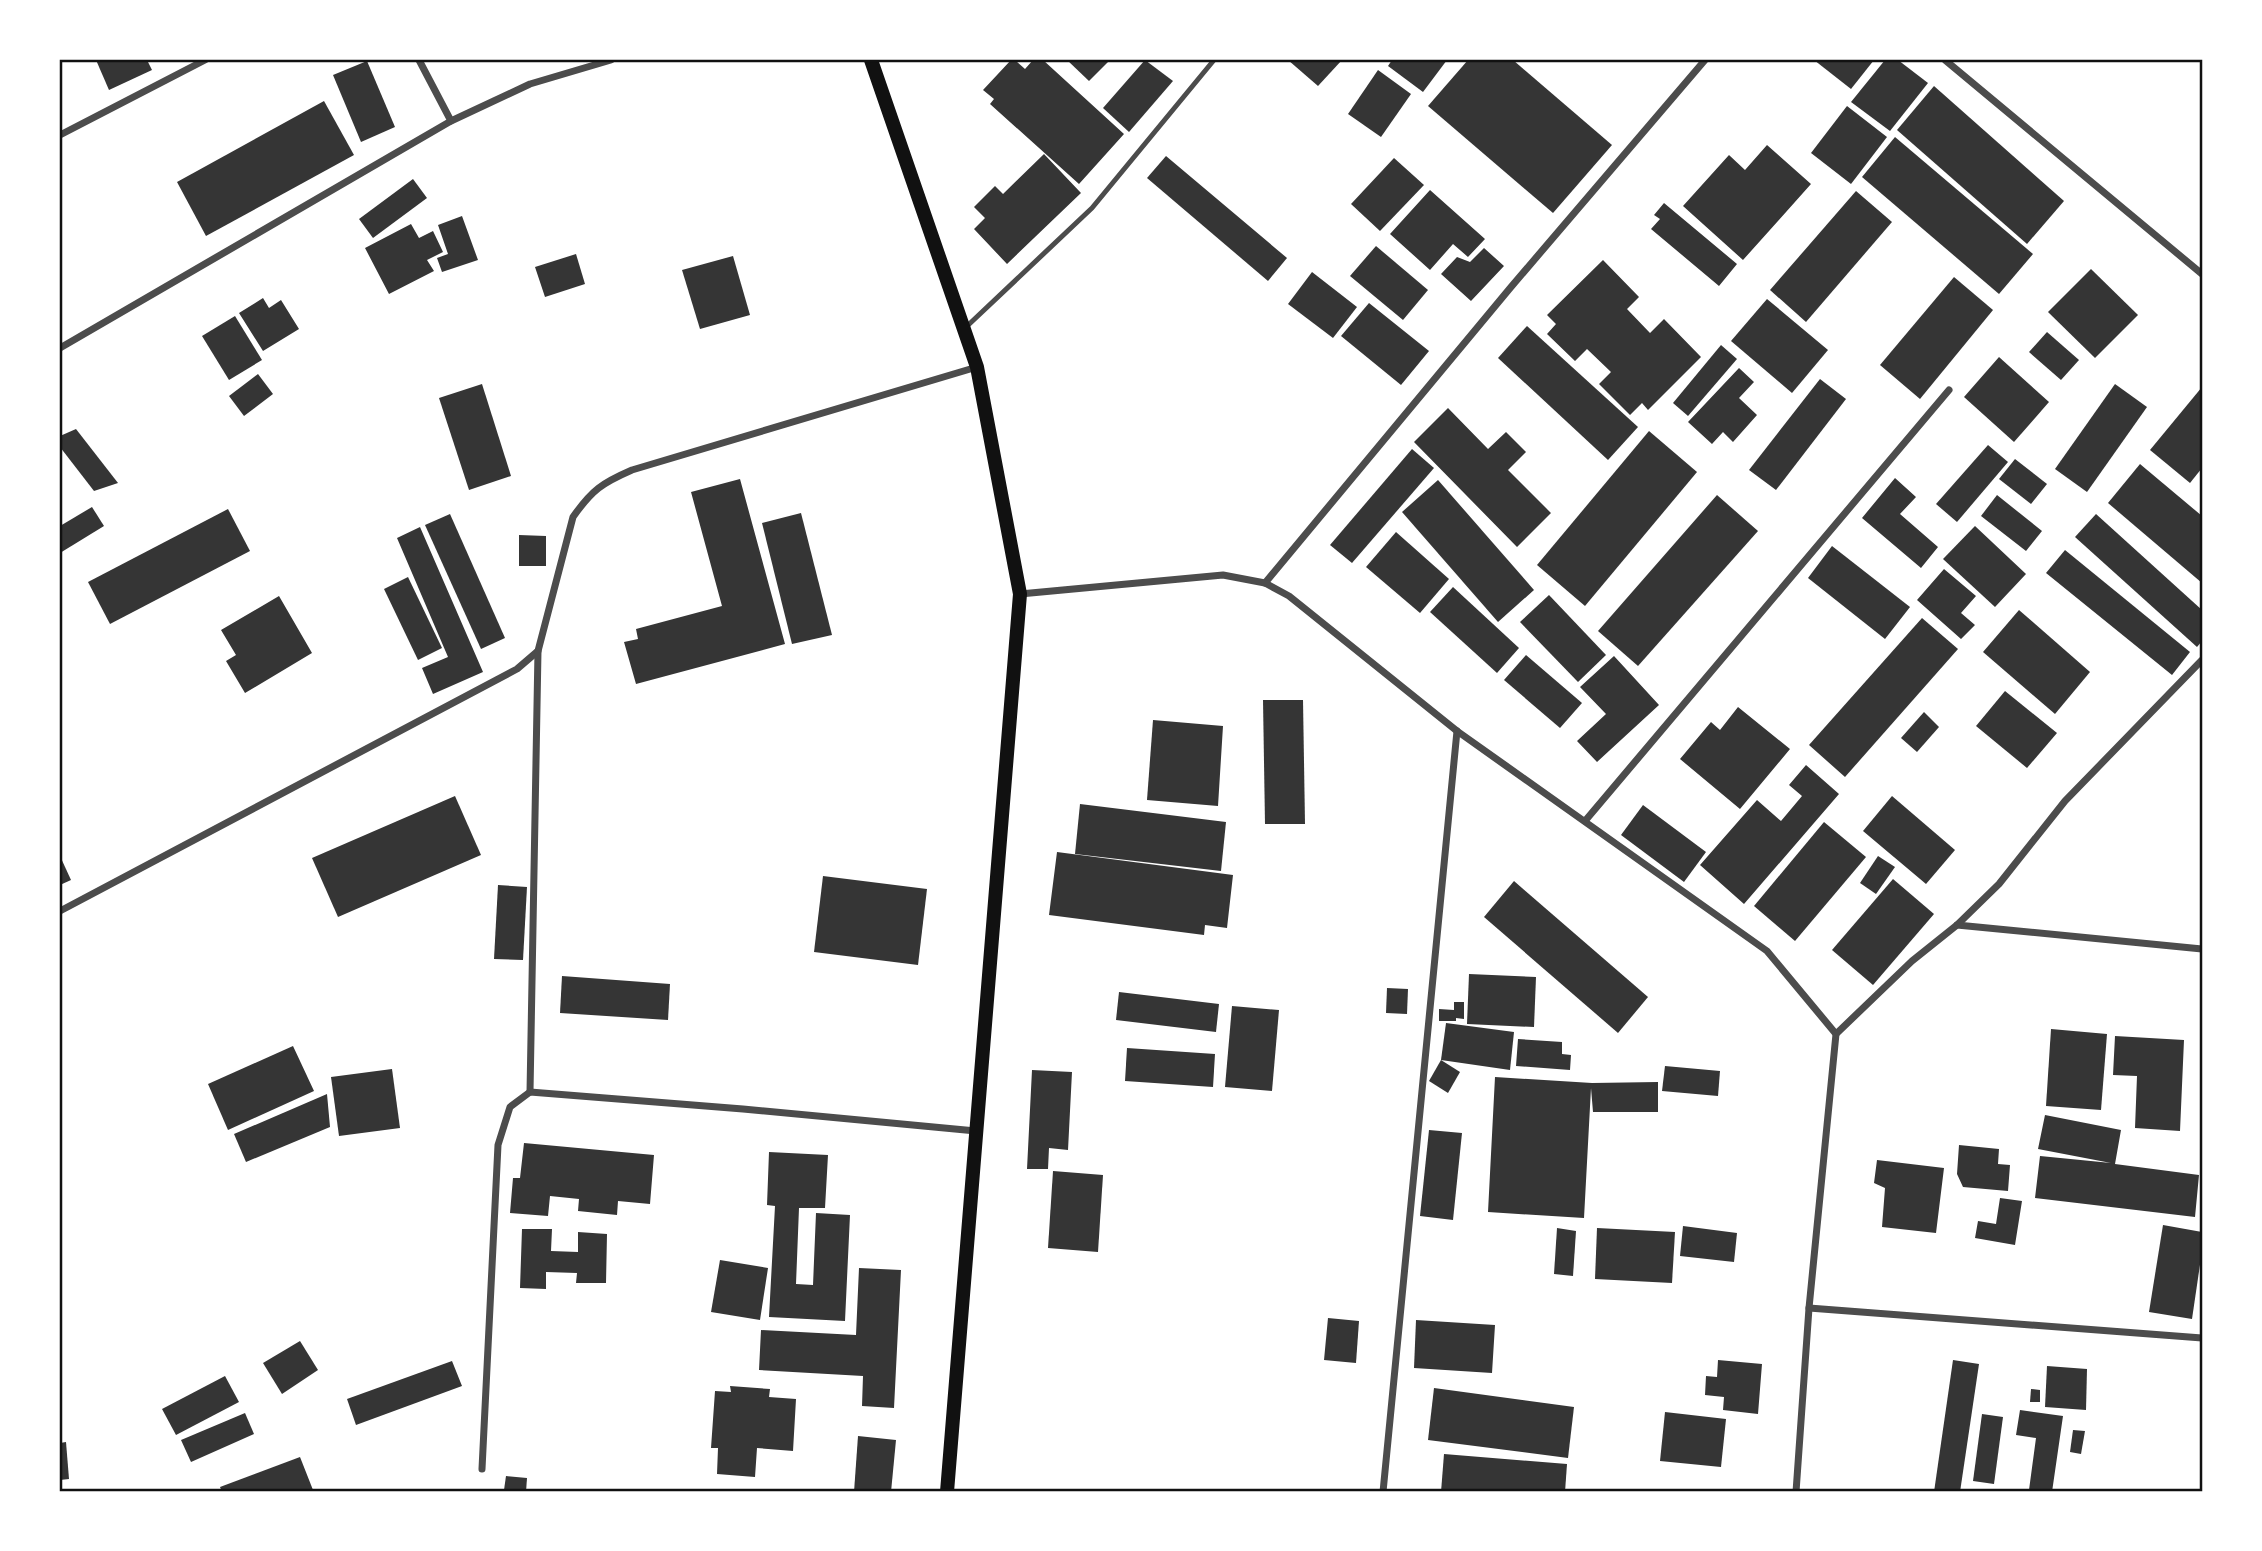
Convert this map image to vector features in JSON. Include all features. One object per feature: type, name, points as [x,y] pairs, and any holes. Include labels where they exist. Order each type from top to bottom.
[{"type":"main road","points":[[870,60],[977,367],[1020,594],[947,1492]]},
{"type":"street","points":[[60,135],[205,60]]},
{"type":"street","points":[[419,60],[451,121]]},
{"type":"street","points":[[60,348],[451,121],[530,85],[611,60]]},
{"type":"street","points":[[1265,583],[1502,297],[1705,60]]},
{"type":"street","points":[[1945,60],[2203,274]]},
{"type":"street","points":[[530,1092],[538,651],[573,517],[586,499],[605,481],[632,470],[977,367]]},
{"type":"street","points":[[1585,821],[1949,390]]},
{"type":"street","points":[[1020,594],[1223,575],[1265,583],[1289,596],[1457,731],[1767,951],[1836,1034]]},
{"type":"street","points":[[60,911],[495,682],[517,669],[538,651]]},
{"type":"street","points":[[1796,1492],[1809,1308],[1836,1034],[1912,961],[1957,925],[1999,884],[2066,801],[2203,660]]},
{"type":"street","points":[[1382,1492],[1457,731]]},
{"type":"street","points":[[1957,925],[2203,949]]},
{"type":"street","points":[[482,1469],[498,1145],[510,1107],[530,1092],[976,1131]]},
{"type":"street","points":[[1809,1308],[2203,1338]]},
{"type":"lane","points":[[964,329],[1092,208],[1214,60]]},
{"type":"building","points":[[96,60],[147,60],[152,70],[109,90]]},
{"type":"building","points":[[1011,60],[1015,60],[1025,69],[1033,60],[1043,60],[1124,134],[1079,184],[990,104],[994,99],[983,90]]},
{"type":"building","points":[[1067,60],[1110,60],[1089,81]]},
{"type":"building","points":[[1145,60],[1173,81],[1129,132],[1103,108]]},
{"type":"building","points":[[1288,60],[1342,60],[1318,86]]},
{"type":"building","points":[[1392,60],[1447,60],[1423,92],[1388,66]]},
{"type":"building","points":[[1468,60],[1513,60],[1612,145],[1553,213],[1428,106]]},
{"type":"building","points":[[1814,60],[1874,60],[1851,89]]},
{"type":"building","points":[[1885,60],[1898,60],[1928,83],[1890,131],[1851,102]]},
{"type":"building","points":[[367,61],[395,127],[361,142],[333,75]]},
{"type":"building","points":[[1378,70],[1411,94],[1381,137],[1348,114]]},
{"type":"building","points":[[1934,86],[2064,201],[2027,244],[1897,130]]},
{"type":"building","points":[[324,101],[354,155],[206,236],[177,182]]},
{"type":"building","points":[[1847,106],[1887,137],[1851,184],[1811,153]]},
{"type":"building","points":[[1895,137],[2033,254],[1999,294],[1862,177]]},
{"type":"building","points":[[1767,145],[1811,184],[1743,260],[1683,206],[1729,155],[1745,170]]},
{"type":"building","points":[[1044,154],[1081,193],[1007,264],[974,229],[985,218],[974,207],[995,186],[1003,194]]},
{"type":"building","points":[[1166,156],[1287,258],[1268,281],[1147,178]]},
{"type":"building","points":[[1394,158],[1424,185],[1380,231],[1351,204]]},
{"type":"building","points":[[413,179],[427,198],[373,238],[359,219]]},
{"type":"building","points":[[1430,190],[1485,239],[1468,257],[1453,244],[1430,270],[1390,234]]},
{"type":"building","points":[[1856,191],[1892,222],[1806,322],[1770,290]]},
{"type":"building","points":[[1664,203],[1737,264],[1719,286],[1651,229],[1660,219],[1654,215]]},
{"type":"building","points":[[462,216],[478,260],[442,272],[437,258],[448,254],[438,225]]},
{"type":"building","points":[[411,224],[419,238],[433,231],[443,252],[427,260],[434,271],[389,294],[365,248]]},
{"type":"building","points":[[1376,246],[1428,290],[1403,320],[1350,276]]},
{"type":"building","points":[[1484,248],[1504,266],[1471,301],[1441,274],[1457,257],[1470,262]]},
{"type":"building","points":[[576,254],[585,284],[545,297],[535,267]]},
{"type":"building","points":[[733,256],[750,315],[700,329],[682,270]]},
{"type":"building","points":[[1603,260],[1639,297],[1627,309],[1650,333],[1664,319],[1701,357],[1648,410],[1642,403],[1630,415],[1599,384],[1611,372],[1587,349],[1575,361],[1547,334],[1556,324],[1547,315]]},
{"type":"building","points":[[2091,269],[2138,315],[2095,358],[2048,312]]},
{"type":"building","points":[[1312,272],[1357,307],[1333,338],[1288,304]]},
{"type":"building","points":[[1954,277],[1993,310],[1920,399],[1880,365]]},
{"type":"building","points":[[263,298],[269,308],[281,300],[299,329],[263,351],[239,313]]},
{"type":"building","points":[[1767,299],[1828,350],[1792,393],[1731,341]]},
{"type":"building","points":[[1369,303],[1429,351],[1401,385],[1341,336]]},
{"type":"building","points":[[235,316],[262,360],[229,380],[202,336]]},
{"type":"building","points":[[1527,326],[1638,427],[1608,460],[1498,358]]},
{"type":"building","points":[[2047,332],[2079,360],[2061,380],[2029,352]]},
{"type":"building","points":[[1721,345],[1737,359],[1688,416],[1673,403]]},
{"type":"building","points":[[1999,357],[2049,402],[2014,442],[1964,397]]},
{"type":"building","points":[[1739,368],[1754,382],[1739,398],[1757,415],[1733,442],[1723,432],[1712,444],[1688,422]]},
{"type":"building","points":[[258,374],[273,394],[244,416],[229,396]]},
{"type":"building","points":[[1820,379],[1846,399],[1776,490],[1749,470]]},
{"type":"building","points":[[482,384],[511,476],[469,490],[439,398]]},
{"type":"building","points":[[2115,384],[2147,407],[2087,492],[2055,469]]},
{"type":"building","points":[[2202,387],[2202,468],[2190,483],[2150,450]]},
{"type":"building","points":[[1448,408],[1488,449],[1506,432],[1526,452],[1508,470],[1551,513],[1517,547],[1414,442]]},
{"type":"building","points":[[76,429],[118,483],[94,491],[60,447],[60,436]]},
{"type":"building","points":[[1649,431],[1697,472],[1585,606],[1537,565]]},
{"type":"building","points":[[1988,445],[2008,462],[1957,522],[1936,504]]},
{"type":"building","points":[[1412,449],[1434,468],[1352,563],[1330,545]]},
{"type":"building","points":[[2015,459],[2047,484],[2031,504],[1999,479]]},
{"type":"building","points":[[2140,464],[2202,516],[2202,583],[2108,503]]},
{"type":"building","points":[[1895,478],[1916,497],[1900,514],[1938,547],[1921,568],[1862,518]]},
{"type":"building","points":[[740,479],[785,644],[636,684],[624,642],[638,639],[636,629],[722,606],[691,492]]},
{"type":"building","points":[[1438,480],[1534,590],[1498,622],[1402,512]]},
{"type":"building","points":[[1717,495],[1758,531],[1638,666],[1598,631]]},
{"type":"building","points":[[1997,495],[2042,531],[2026,551],[1981,516]]},
{"type":"building","points":[[92,507],[104,526],[60,553],[60,526]]},
{"type":"building","points":[[228,509],[250,551],[110,624],[88,582]]},
{"type":"building","points":[[801,513],[832,635],[792,644],[762,523]]},
{"type":"building","points":[[450,514],[505,638],[481,649],[425,525]]},
{"type":"building","points":[[2096,514],[2202,610],[2202,641],[2197,647],[2075,537]]},
{"type":"building","points":[[1975,526],[2026,574],[1995,607],[1943,559]]},
{"type":"building","points":[[420,527],[483,672],[433,694],[422,668],[448,657],[397,538]]},
{"type":"building","points":[[1396,532],[1449,579],[1420,613],[1366,567]]},
{"type":"building","points":[[519,535],[546,536],[546,566],[519,566]]},
{"type":"building","points":[[1832,546],[1910,607],[1885,639],[1808,578]]},
{"type":"building","points":[[2065,550],[2190,652],[2172,675],[2046,573]]},
{"type":"building","points":[[1944,569],[1976,596],[1961,613],[1975,625],[1961,639],[1917,600]]},
{"type":"building","points":[[408,577],[442,648],[418,660],[384,589]]},
{"type":"building","points":[[1453,587],[1519,648],[1497,673],[1430,612]]},
{"type":"building","points":[[1549,595],[1606,655],[1578,682],[1520,622]]},
{"type":"building","points":[[279,596],[312,653],[245,693],[226,661],[236,655],[221,630]]},
{"type":"building","points":[[2019,610],[2090,672],[2055,714],[1983,652]]},
{"type":"building","points":[[1922,618],[1958,649],[1845,777],[1809,745]]},
{"type":"building","points":[[1526,655],[1582,703],[1560,728],[1504,680]]},
{"type":"building","points":[[1614,656],[1659,705],[1597,762],[1577,741],[1606,714],[1580,687]]},
{"type":"building","points":[[2005,691],[2057,733],[2027,768],[1976,726]]},
{"type":"building","points":[[1263,700],[1303,700],[1305,824],[1265,824]]},
{"type":"building","points":[[1738,707],[1790,749],[1740,809],[1680,759],[1711,722],[1720,730]]},
{"type":"building","points":[[1924,712],[1939,727],[1917,752],[1901,738]]},
{"type":"building","points":[[1153,720],[1223,726],[1218,806],[1147,800]]},
{"type":"building","points":[[1806,765],[1839,794],[1744,904],[1700,865],[1757,800],[1781,821],[1802,796],[1789,785]]},
{"type":"building","points":[[455,796],[481,855],[338,917],[312,858]]},
{"type":"building","points":[[1892,796],[1955,850],[1926,884],[1863,831]]},
{"type":"building","points":[[1080,804],[1226,822],[1221,871],[1075,854]]},
{"type":"building","points":[[1643,805],[1706,852],[1684,882],[1621,835]]},
{"type":"building","points":[[1824,822],[1866,857],[1795,941],[1754,906]]},
{"type":"building","points":[[1057,852],[1233,875],[1227,928],[1205,925],[1204,935],[1049,915]]},
{"type":"building","points":[[60,856],[71,880],[60,885]]},
{"type":"building","points":[[1878,856],[1895,867],[1876,894],[1860,883]]},
{"type":"building","points":[[823,876],[927,889],[918,965],[814,952]]},
{"type":"building","points":[[1893,879],[1934,914],[1873,985],[1832,950]]},
{"type":"building","points":[[1514,881],[1648,997],[1618,1033],[1484,917]]},
{"type":"building","points":[[498,885],[527,887],[523,960],[494,959]]},
{"type":"building","points":[[1469,974],[1536,977],[1534,1027],[1467,1024]]},
{"type":"building","points":[[562,976],[670,984],[668,1020],[560,1013]]},
{"type":"building","points":[[1387,988],[1408,989],[1407,1014],[1386,1013]]},
{"type":"building","points":[[1119,992],[1219,1004],[1216,1032],[1116,1020]]},
{"type":"building","points":[[1454,1002],[1464,1002],[1464,1019],[1439,1021],[1439,1009],[1454,1010]]},
{"type":"building","points":[[1232,1006],[1279,1010],[1272,1091],[1225,1087]]},
{"type":"building","points":[[1446,1023],[1514,1032],[1510,1070],[1441,1060]]},
{"type":"building","points":[[2051,1029],[2107,1034],[2101,1110],[2046,1106]]},
{"type":"building","points":[[2115,1036],[2184,1040],[2180,1131],[2135,1128],[2137,1076],[2113,1075]]},
{"type":"building","points":[[1518,1039],[1562,1042],[1562,1054],[1571,1055],[1570,1070],[1516,1066]]},
{"type":"building","points":[[293,1046],[314,1091],[228,1130],[208,1084]]},
{"type":"building","points":[[1127,1048],[1215,1054],[1213,1087],[1125,1081]]},
{"type":"building","points":[[1441,1060],[1460,1072],[1448,1093],[1429,1081]]},
{"type":"building","points":[[1665,1066],[1720,1071],[1718,1096],[1662,1091]]},
{"type":"building","points":[[392,1069],[400,1128],[339,1136],[331,1077]]},
{"type":"building","points":[[1032,1070],[1072,1072],[1068,1150],[1049,1148],[1048,1169],[1027,1169]]},
{"type":"building","points":[[1495,1077],[1592,1083],[1658,1082],[1658,1112],[1593,1112],[1591,1088],[1584,1218],[1488,1212]]},
{"type":"building","points":[[327,1094],[330,1127],[246,1162],[234,1134]]},
{"type":"building","points":[[2045,1115],[2121,1130],[2115,1164],[2199,1175],[2195,1217],[2035,1198],[2040,1156],[2111,1163],[2038,1149]]},
{"type":"building","points":[[1429,1130],[1462,1133],[1453,1220],[1420,1216]]},
{"type":"building","points":[[524,1143],[654,1155],[650,1204],[618,1201],[617,1215],[578,1211],[579,1199],[550,1196],[548,1216],[510,1213],[513,1178],[520,1178]]},
{"type":"building","points":[[1959,1145],[1999,1149],[1998,1164],[2010,1165],[2008,1191],[1963,1187],[1957,1174]]},
{"type":"building","points":[[769,1152],[828,1155],[825,1208],[799,1208],[796,1284],[813,1285],[816,1213],[850,1215],[845,1321],[769,1317],[775,1206],[767,1205]]},
{"type":"building","points":[[1877,1160],[1944,1168],[1936,1233],[1882,1227],[1885,1188],[1874,1183]]},
{"type":"building","points":[[1053,1171],[1103,1175],[1098,1252],[1048,1248]]},
{"type":"building","points":[[2000,1198],[2022,1201],[2015,1245],[1975,1238],[1978,1221],[1996,1224]]},
{"type":"building","points":[[2163,1225],[2202,1232],[2202,1251],[2192,1319],[2149,1312]]},
{"type":"building","points":[[1683,1226],[1737,1233],[1734,1262],[1680,1256]]},
{"type":"building","points":[[1557,1228],[1576,1231],[1573,1276],[1554,1274]]},
{"type":"building","points":[[1597,1228],[1675,1232],[1672,1283],[1595,1279]]},
{"type":"building","points":[[522,1229],[552,1229],[551,1251],[578,1252],[578,1232],[607,1234],[606,1283],[576,1283],[577,1273],[546,1272],[546,1289],[520,1288]]},
{"type":"building","points":[[720,1260],[768,1268],[760,1320],[711,1312]]},
{"type":"building","points":[[859,1268],[901,1270],[894,1408],[862,1406],[863,1376],[759,1370],[761,1330],[856,1335]]},
{"type":"building","points":[[1328,1318],[1359,1321],[1356,1363],[1324,1360]]},
{"type":"building","points":[[1416,1320],[1495,1325],[1492,1373],[1414,1368]]},
{"type":"building","points":[[300,1341],[318,1370],[282,1394],[263,1363]]},
{"type":"building","points":[[1718,1360],[1762,1364],[1758,1414],[1723,1410],[1724,1397],[1705,1395],[1706,1376],[1717,1377]]},
{"type":"building","points":[[1953,1360],[1979,1364],[1960,1492],[1934,1492]]},
{"type":"building","points":[[452,1361],[462,1386],[356,1425],[347,1399]]},
{"type":"building","points":[[2047,1366],[2087,1369],[2086,1410],[2045,1407]]},
{"type":"building","points":[[225,1376],[239,1402],[176,1435],[162,1409]]},
{"type":"building","points":[[730,1386],[770,1389],[769,1397],[796,1399],[793,1451],[757,1448],[755,1477],[717,1474],[718,1448],[711,1448],[715,1391],[731,1392]]},
{"type":"building","points":[[1434,1388],[1574,1407],[1568,1458],[1428,1440]]},
{"type":"building","points":[[2031,1389],[2040,1390],[2040,1402],[2030,1402]]},
{"type":"building","points":[[2020,1410],[2063,1416],[2052,1492],[2029,1490],[2036,1438],[2016,1435]]},
{"type":"building","points":[[1665,1412],[1726,1419],[1721,1467],[1660,1461]]},
{"type":"building","points":[[245,1413],[254,1434],[191,1462],[181,1440]]},
{"type":"building","points":[[1982,1414],[2003,1417],[1994,1484],[1973,1481]]},
{"type":"building","points":[[2073,1430],[2085,1431],[2081,1454],[2070,1452]]},
{"type":"building","points":[[858,1436],[896,1440],[891,1492],[854,1492]]},
{"type":"building","points":[[66,1442],[69,1479],[60,1480],[60,1443]]},
{"type":"building","points":[[1444,1454],[1567,1464],[1565,1492],[1441,1492]]},
{"type":"building","points":[[300,1457],[313,1490],[222,1492],[220,1487]]},
{"type":"building","points":[[506,1476],[527,1478],[526,1492],[504,1490]]}]
